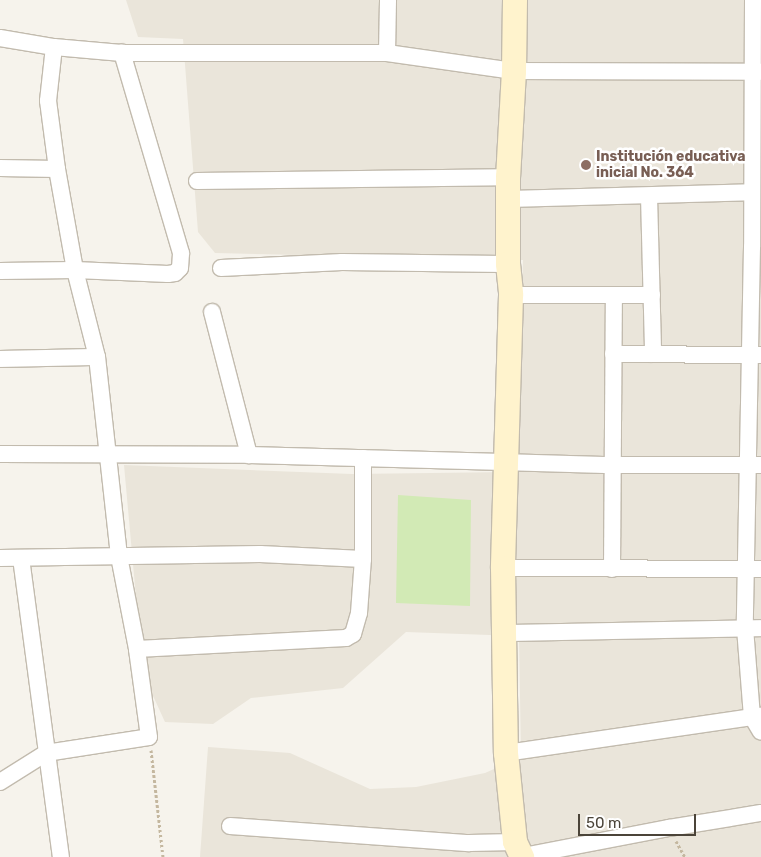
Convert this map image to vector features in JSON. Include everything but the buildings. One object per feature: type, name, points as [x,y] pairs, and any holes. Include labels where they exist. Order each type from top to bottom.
[{"type":"street","points":[[387,53],[388,0]]},
{"type":"street","points":[[515,0],[514,71],[508,188],[508,264],[511,295],[503,568],[506,753],[519,853]]},
{"type":"street","points":[[753,0],[757,72],[752,192],[756,247],[753,628],[756,716],[761,732]]},
{"type":"street","points":[[0,38],[54,47],[122,53],[387,53],[514,71],[757,72]]},
{"type":"street","points":[[0,782],[46,753],[149,737],[137,649],[119,556],[110,455],[97,357],[75,270],[57,169],[48,101],[54,47]]},
{"type":"street","points":[[0,271],[75,270],[168,274],[175,272],[182,263],[122,53]]},
{"type":"street","points":[[0,168],[57,169]]},
{"type":"street","points":[[197,181],[508,188],[649,196],[752,192]]},
{"type":"street","points":[[649,196],[653,354]]},
{"type":"street","points":[[221,268],[342,262],[508,264]]},
{"type":"street","points":[[511,295],[614,297],[652,295]]},
{"type":"street","points":[[612,569],[614,297]]},
{"type":"street","points":[[212,312],[250,455]]},
{"type":"street","points":[[613,354],[755,355]]},
{"type":"street","points":[[0,360],[97,357]]},
{"type":"street","points":[[0,454],[250,455],[506,463],[755,465]]},
{"type":"street","points":[[137,649],[346,638],[356,629],[363,558],[363,458]]},
{"type":"street","points":[[0,558],[260,554],[363,558]]},
{"type":"street","points":[[21,558],[61,857]]},
{"type":"street","points":[[503,568],[754,568]]},
{"type":"street","points":[[505,633],[753,628]]},
{"type":"street","points":[[506,753],[756,716]]},
{"type":"street","points":[[230,826],[469,843],[519,853],[761,813]]},
{"type":"path","points":[[149,737],[163,857]]},
{"type":"shaded area","points":[[126,0],[761,0],[761,857],[200,857],[208,747],[290,753],[370,789],[416,787],[485,773],[521,757],[519,636],[406,632],[343,688],[251,698],[213,724],[165,722],[143,674],[124,465],[352,474],[516,472],[523,260],[215,253],[198,232],[183,39],[138,37]]},
{"type":"green space","points":[[398,495],[471,500],[470,606],[396,603]]},
{"type":"place","name":"Institución educativa inicial No. 364","points":[[586,165]]}]
